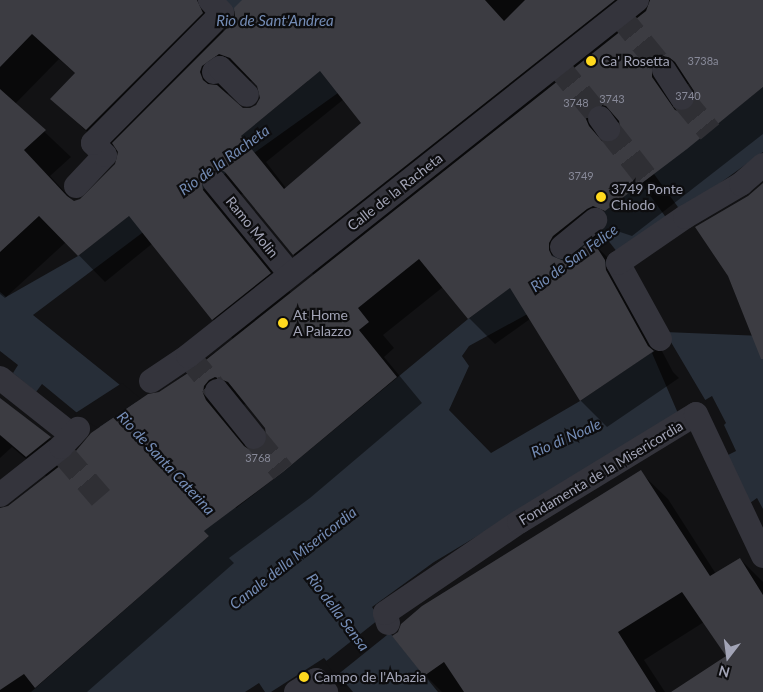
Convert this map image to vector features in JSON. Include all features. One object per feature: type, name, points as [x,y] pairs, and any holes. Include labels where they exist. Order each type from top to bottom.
[{"type":"street","name":"Calle de la Racheta","points":[[152,381],[188,356],[637,0]]},
{"type":"street","points":[[76,186],[105,155],[93,143],[176,62],[216,6]]},
{"type":"street","points":[[214,72],[220,68],[247,95]]},
{"type":"street","points":[[664,70],[682,98]]},
{"type":"street","points":[[660,339],[618,263],[685,217],[741,184],[763,165]]},
{"type":"street","name":"Ramo Molin","points":[[214,181],[290,274]]},
{"type":"street","points":[[562,247],[595,220]]},
{"type":"street","points":[[0,378],[75,432],[61,447],[0,495]]},
{"type":"street","points":[[217,391],[254,437]]},
{"type":"street","name":"Fondamenta de la Misericordia","points":[[388,624],[385,613],[519,522],[696,414],[763,556]]},
{"type":"street","points":[[296,692],[316,680],[325,692]]},
{"type":"water","points":[[223,0],[468,0],[142,233],[33,315],[120,385],[213,479],[236,508],[283,472],[468,319],[548,259],[623,195],[686,149],[763,87],[763,152],[608,264],[553,300],[469,346],[462,356],[469,366],[449,410],[491,453],[580,401],[658,348],[665,332],[763,336],[763,509],[757,498],[750,503],[726,456],[736,451],[724,425],[726,423],[712,396],[434,562],[372,607],[390,633],[438,692],[353,692],[324,658],[271,692],[265,692],[259,683],[245,692],[31,692],[209,536],[100,427],[76,412],[42,384],[36,392],[13,373],[18,365],[0,351],[0,292],[6,297],[78,256],[136,210],[226,148],[308,81]]},
{"type":"pier","points":[[654,174],[683,214],[670,223],[641,183]]},
{"type":"pier","points":[[593,221],[621,257],[609,266],[581,230]]},
{"type":"pier","points":[[665,332],[707,403],[680,418],[652,353],[658,348]]},
{"type":"pier","points":[[122,383],[141,399],[98,428],[74,414]]},
{"type":"pier","points":[[378,620],[392,631],[336,676],[325,662]]},
{"type":"building","points":[[0,0],[197,0],[203,13],[86,130],[50,99],[75,73],[32,34],[0,67]]},
{"type":"building","points":[[242,0],[485,0],[504,21],[525,0],[615,0],[293,255],[225,172],[218,168],[206,170],[201,177],[203,190],[271,273],[212,320],[129,216],[78,256],[39,216],[0,252],[0,89],[46,130],[24,150],[67,196],[74,201],[80,199],[115,164],[118,152],[112,143],[232,23],[235,16],[234,8]],"holes":[[[219,54],[230,58],[257,86],[260,98],[256,105],[250,108],[243,108],[217,85],[208,84],[203,80],[200,72],[202,66]],[[320,71],[361,123],[284,189],[241,136]]]},
{"type":"building","points":[[650,0],[763,0],[763,87],[687,149],[605,211],[593,206],[587,209],[553,236],[549,243],[549,250],[552,256],[564,261],[592,240],[605,260],[606,270],[648,346],[654,351],[580,401],[510,288],[468,319],[419,259],[358,308],[369,322],[359,330],[397,377],[283,472],[204,531],[209,536],[35,688],[24,674],[0,690],[0,508],[8,506],[70,458],[91,433],[148,394],[159,392],[197,367],[646,11]],"holes":[[[663,56],[675,62],[694,91],[694,104],[689,110],[682,112],[675,110],[652,77],[652,64],[656,59]],[[598,104],[606,106],[619,121],[621,134],[616,140],[609,143],[602,141],[589,126],[586,119],[588,112]],[[215,377],[228,382],[265,428],[267,442],[262,448],[250,450],[244,446],[206,400],[203,393],[204,386]]]},
{"type":"building","points":[[763,183],[763,359],[761,359],[728,276],[695,227],[748,196]]},
{"type":"building","points":[[0,398],[51,437],[26,457],[0,435]]},
{"type":"building","points":[[641,470],[710,576],[740,558],[763,595],[763,692],[671,692],[726,656],[682,592],[618,632],[656,692],[464,692],[444,662],[424,676],[392,636],[398,632],[401,624],[422,606]]},
{"type":"tunnel","points":[[619,15],[664,70]]},
{"type":"tunnel","points":[[557,65],[600,118]]},
{"type":"tunnel","points":[[682,98],[710,132]]},
{"type":"tunnel","points":[[608,129],[647,179]]},
{"type":"tunnel","points":[[188,356],[217,391]]},
{"type":"tunnel","points":[[254,437],[283,472]]},
{"type":"tunnel","points":[[63,454],[101,498]]},
{"type":"place","name":"Ca' Rosetta","points":[[591,61]]},
{"type":"place","name":"3749 Ponte Chiodo","points":[[601,197]]},
{"type":"place","name":"At Home A Palazzo","points":[[283,323]]},
{"type":"place","name":"Campo de l'Abazia","points":[[304,677]]},
{"type":"water label","name":"Rio de Sant'Andrea","points":[[275,21]]},
{"type":"water label","name":"Rio de la Racheta","points":[[224,160]]},
{"type":"water label","name":"Rio de San Felice","points":[[574,258]]},
{"type":"water label","name":"Rio di Noale","points":[[566,438]]},
{"type":"water label","name":"Rio de Santa Caterina","points":[[166,463]]},
{"type":"water label","name":"Canale della Misericordia","points":[[293,558]]},
{"type":"water label","name":"Rio della Sensa","points":[[338,612]]}]
